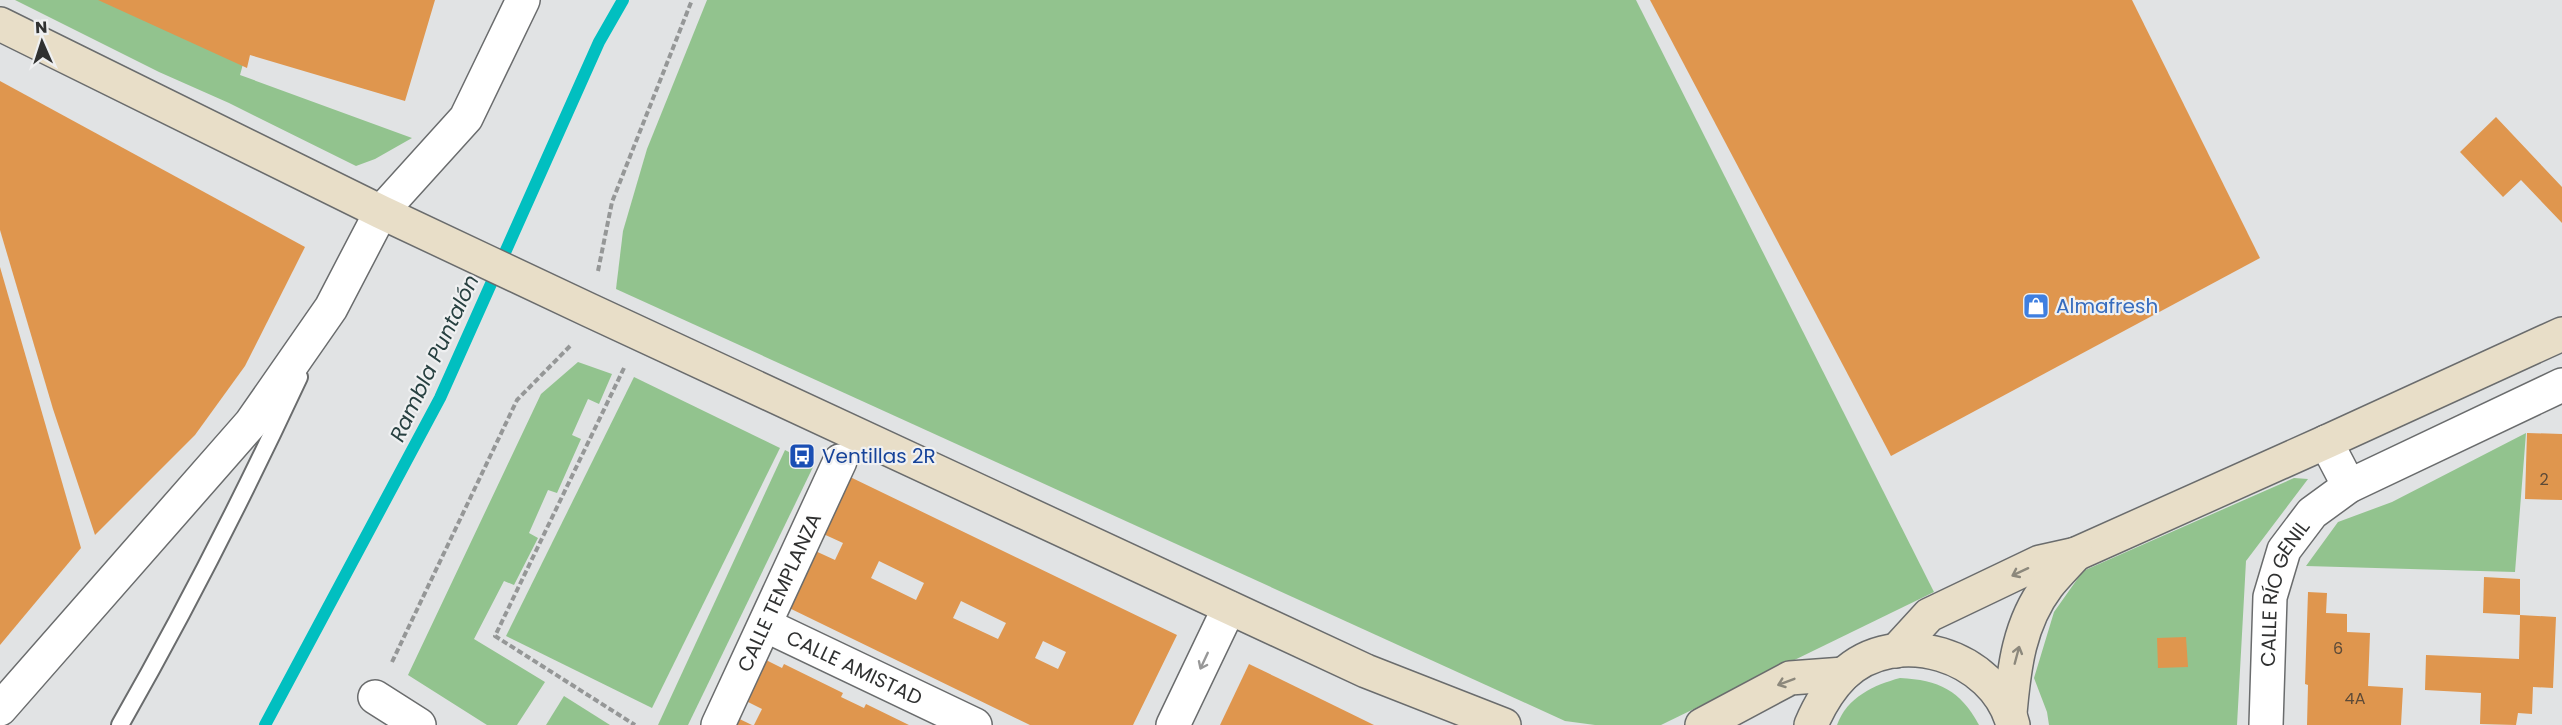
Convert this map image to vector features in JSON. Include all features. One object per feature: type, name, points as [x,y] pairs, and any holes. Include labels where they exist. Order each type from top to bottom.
[{"type":"street","points":[[0,709],[251,423],[466,118],[523,0]]},
{"type":"street","points":[[0,24],[394,218],[1229,608],[1366,671],[1504,725]]},
{"type":"street","points":[[1896,651],[1929,615],[2040,562],[2076,554],[2562,333]]},
{"type":"street","name":"CALLE RÍO GENIL","points":[[2266,725],[2270,597],[2284,550],[2312,513],[2349,486],[2562,385]]},
{"type":"street","points":[[2326,442],[2349,486]]},
{"type":"street","name":"CALLE TEMPLANZA","points":[[718,725],[840,461]]},
{"type":"street","points":[[2011,719],[2014,666],[2025,627],[2047,587],[2076,554]]},
{"type":"street","points":[[1173,725],[1229,608]]},
{"type":"street","name":"CALLE AMISTAD","points":[[765,625],[975,725]]},
{"type":"street","points":[[1811,725],[1822,700],[1844,674],[1868,659],[1896,651],[1931,651],[1964,662],[1991,684],[2011,719]]},
{"type":"street","points":[[1702,725],[1790,678],[1844,674]]},
{"type":"street","points":[[375,697],[419,725]]},
{"type":"lane","points":[[120,725],[165,647],[258,463],[331,308]]},
{"type":"path","points":[[375,697],[517,400],[575,340],[612,202],[692,0]]},
{"type":"green space","points":[[15,0],[105,0],[243,64],[240,75],[412,138],[375,159],[356,166]]},
{"type":"green space","points":[[707,0],[1636,0],[1934,592],[1661,725],[1595,725],[1565,721],[616,289],[623,231],[647,149]]},
{"type":"green space","points":[[578,362],[612,374],[599,404],[588,399],[572,435],[581,439],[557,493],[548,490],[529,533],[538,538],[514,585],[504,581],[474,639],[545,682],[517,725],[487,725],[408,675],[541,394]]},
{"type":"green space","points":[[634,377],[780,448],[652,708],[506,636]]},
{"type":"green space","points":[[2526,433],[2515,572],[2306,566],[2338,522],[2392,502]]},
{"type":"green space","points":[[785,450],[814,465],[688,725],[658,725]]},
{"type":"green space","points":[[2294,478],[2308,479],[2246,561],[2237,725],[2049,725],[2047,712],[2034,678],[2054,612],[2083,571]]},
{"type":"green space","points":[[1900,678],[1926,681],[1947,689],[1964,703],[1979,725],[1837,725],[1847,707],[1862,694],[1881,684]]},
{"type":"green space","points":[[564,696],[610,725],[546,725]]},
{"type":"building","points":[[98,0],[435,0],[405,101],[250,55],[247,68]]},
{"type":"building","points":[[1650,0],[2132,0],[2260,258],[1891,456]]},
{"type":"building","points":[[0,81],[305,247],[245,366],[195,435],[95,535],[53,409],[0,230]]},
{"type":"building","points":[[2496,117],[2562,187],[2562,223],[2521,180],[2503,197],[2460,152]]},
{"type":"building","points":[[0,267],[81,548],[0,645]]},
{"type":"building","points":[[2527,433],[2562,434],[2562,500],[2525,499]]},
{"type":"building","points":[[846,475],[1177,635],[1133,725],[1030,725],[783,605],[811,549],[835,560],[843,543],[819,532]],"holes":[[[879,561],[924,583],[916,600],[871,578]],[[961,601],[1006,623],[998,639],[953,618]],[[1043,641],[1066,652],[1058,669],[1035,658]]]},
{"type":"building","points":[[2484,577],[2520,579],[2520,615],[2483,613]]},
{"type":"building","points":[[2308,592],[2327,593],[2326,613],[2347,614],[2347,632],[2370,633],[2368,686],[2403,688],[2401,725],[2307,725],[2308,685],[2305,684]]},
{"type":"building","points":[[2520,615],[2556,617],[2553,688],[2533,687],[2532,714],[2518,713],[2516,725],[2480,724],[2481,693],[2425,690],[2426,655],[2519,659]]},
{"type":"building","points":[[2186,637],[2188,667],[2158,668],[2157,638]]},
{"type":"building","points":[[758,656],[782,668],[784,664],[843,693],[841,697],[864,708],[866,704],[909,725],[754,725],[762,709],[738,697]]},
{"type":"building","points":[[1249,664],[1278,678],[1374,725],[1220,725]]},
{"type":"building","points":[[729,714],[752,725],[724,725]]},
{"type":"waterway","name":"Rambla Puntalón","points":[[265,725],[440,398],[599,42],[623,0]]},
{"type":"place","name":"Almafresh","points":[[2036,306]]},
{"type":"place","name":"Ventillas 2R","points":[[802,456]]}]
